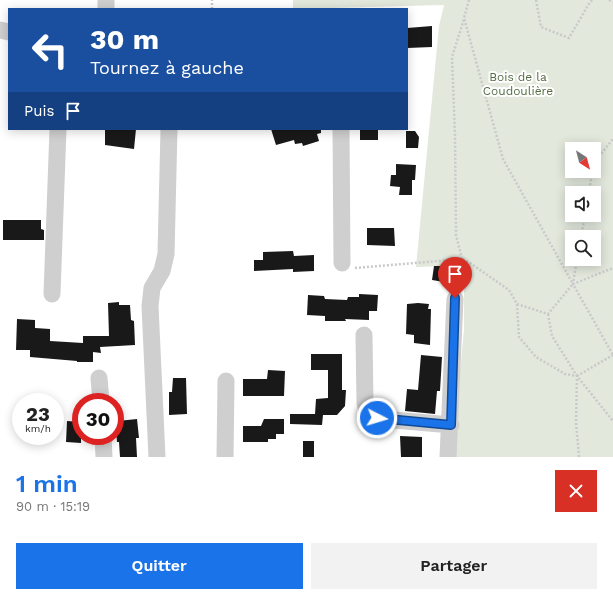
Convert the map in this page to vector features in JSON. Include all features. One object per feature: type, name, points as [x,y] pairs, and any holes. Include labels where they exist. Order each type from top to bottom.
[{"type":"street","points":[[52,294],[58,130]]},
{"type":"street","points":[[157,457],[150,306],[152,288],[162,271],[166,254],[169,130]]},
{"type":"street","points":[[341,130],[342,263]]},
{"type":"street","points":[[448,457],[451,425],[455,298]]},
{"type":"street","points":[[364,335],[366,409],[371,418],[451,425]]},
{"type":"street","points":[[99,378],[100,393]]},
{"type":"street","points":[[225,457],[226,381]]},
{"type":"street","points":[[103,445],[104,457]]},
{"type":"path","points":[[455,298],[464,278],[462,259],[456,235],[455,136],[452,57],[469,0]]},
{"type":"path","points":[[536,0],[541,27],[569,38],[590,2],[594,0]]},
{"type":"path","points":[[342,263],[347,268],[462,259],[509,290],[517,304],[519,337],[536,357],[565,374],[577,376],[613,355],[503,159],[464,18]]},
{"type":"path","points":[[601,154],[613,139]]},
{"type":"path","points":[[573,284],[576,266]]},
{"type":"path","points":[[548,314],[573,284],[613,268]]},
{"type":"path","points":[[517,304],[548,314]]},
{"type":"path","points":[[548,314],[552,336],[577,376],[613,421]]},
{"type":"path","points":[[577,376],[576,422],[579,457]]},
{"type":"green space","name":"Bois de la Coudoulière","points":[[293,0],[613,0],[613,457],[454,457],[454,434],[464,330],[464,283],[444,282],[444,266],[416,267],[439,26],[444,5],[293,8]]},
{"type":"building","points":[[432,26],[432,47],[408,48],[408,28]]},
{"type":"building","points":[[105,130],[136,130],[134,149],[105,145]]},
{"type":"building","points":[[271,130],[321,130],[321,133],[317,134],[319,141],[303,146],[302,143],[295,144],[294,140],[276,145]]},
{"type":"building","points":[[360,130],[378,130],[378,140],[360,140]]},
{"type":"building","points":[[406,131],[415,131],[419,137],[418,148],[406,148]]},
{"type":"building","points":[[396,164],[416,165],[415,180],[412,180],[412,195],[399,195],[400,187],[390,186],[391,175],[396,175]]},
{"type":"building","points":[[3,220],[41,220],[41,229],[44,230],[44,240],[3,240]]},
{"type":"building","points":[[367,228],[394,228],[395,246],[367,245]]},
{"type":"building","points":[[293,251],[294,256],[314,255],[314,271],[293,272],[293,269],[254,271],[254,260],[263,260],[263,252]]},
{"type":"building","points":[[434,266],[445,266],[444,282],[432,280]]},
{"type":"building","points":[[359,294],[378,295],[377,311],[369,311],[369,320],[345,319],[346,321],[325,321],[325,316],[307,315],[308,295],[324,296],[325,299],[347,300],[348,297],[359,297]]},
{"type":"building","points":[[119,302],[119,305],[130,305],[131,320],[134,321],[135,345],[100,347],[101,353],[93,352],[93,362],[77,362],[30,357],[30,350],[16,350],[17,319],[35,320],[35,328],[50,329],[50,341],[83,343],[83,336],[109,336],[108,303]]},
{"type":"building","points":[[407,304],[429,304],[428,309],[431,309],[430,345],[414,343],[414,335],[406,334]]},
{"type":"building","points":[[311,354],[342,354],[342,390],[346,390],[345,406],[337,415],[323,415],[322,425],[290,424],[290,414],[315,414],[316,399],[328,398],[328,370],[311,370]]},
{"type":"building","points":[[421,355],[442,357],[440,391],[437,391],[435,414],[405,411],[407,389],[418,390]]},
{"type":"building","points":[[268,370],[285,371],[284,396],[243,396],[243,379],[267,379]]},
{"type":"building","points":[[173,378],[186,378],[187,414],[169,415],[169,392],[172,392]]},
{"type":"building","points":[[137,419],[139,438],[136,438],[137,457],[120,457],[119,445],[124,445],[124,420]]},
{"type":"building","points":[[264,419],[284,419],[284,434],[276,434],[276,439],[268,439],[268,442],[243,442],[243,426],[261,426]]},
{"type":"building","points":[[67,421],[72,421],[72,442],[66,442]]},
{"type":"building","points":[[400,436],[422,437],[422,457],[401,457]]},
{"type":"building","points":[[303,441],[314,441],[314,457],[303,457]]},
{"type":"route","points":[[377,418],[451,425],[455,298]]}]
